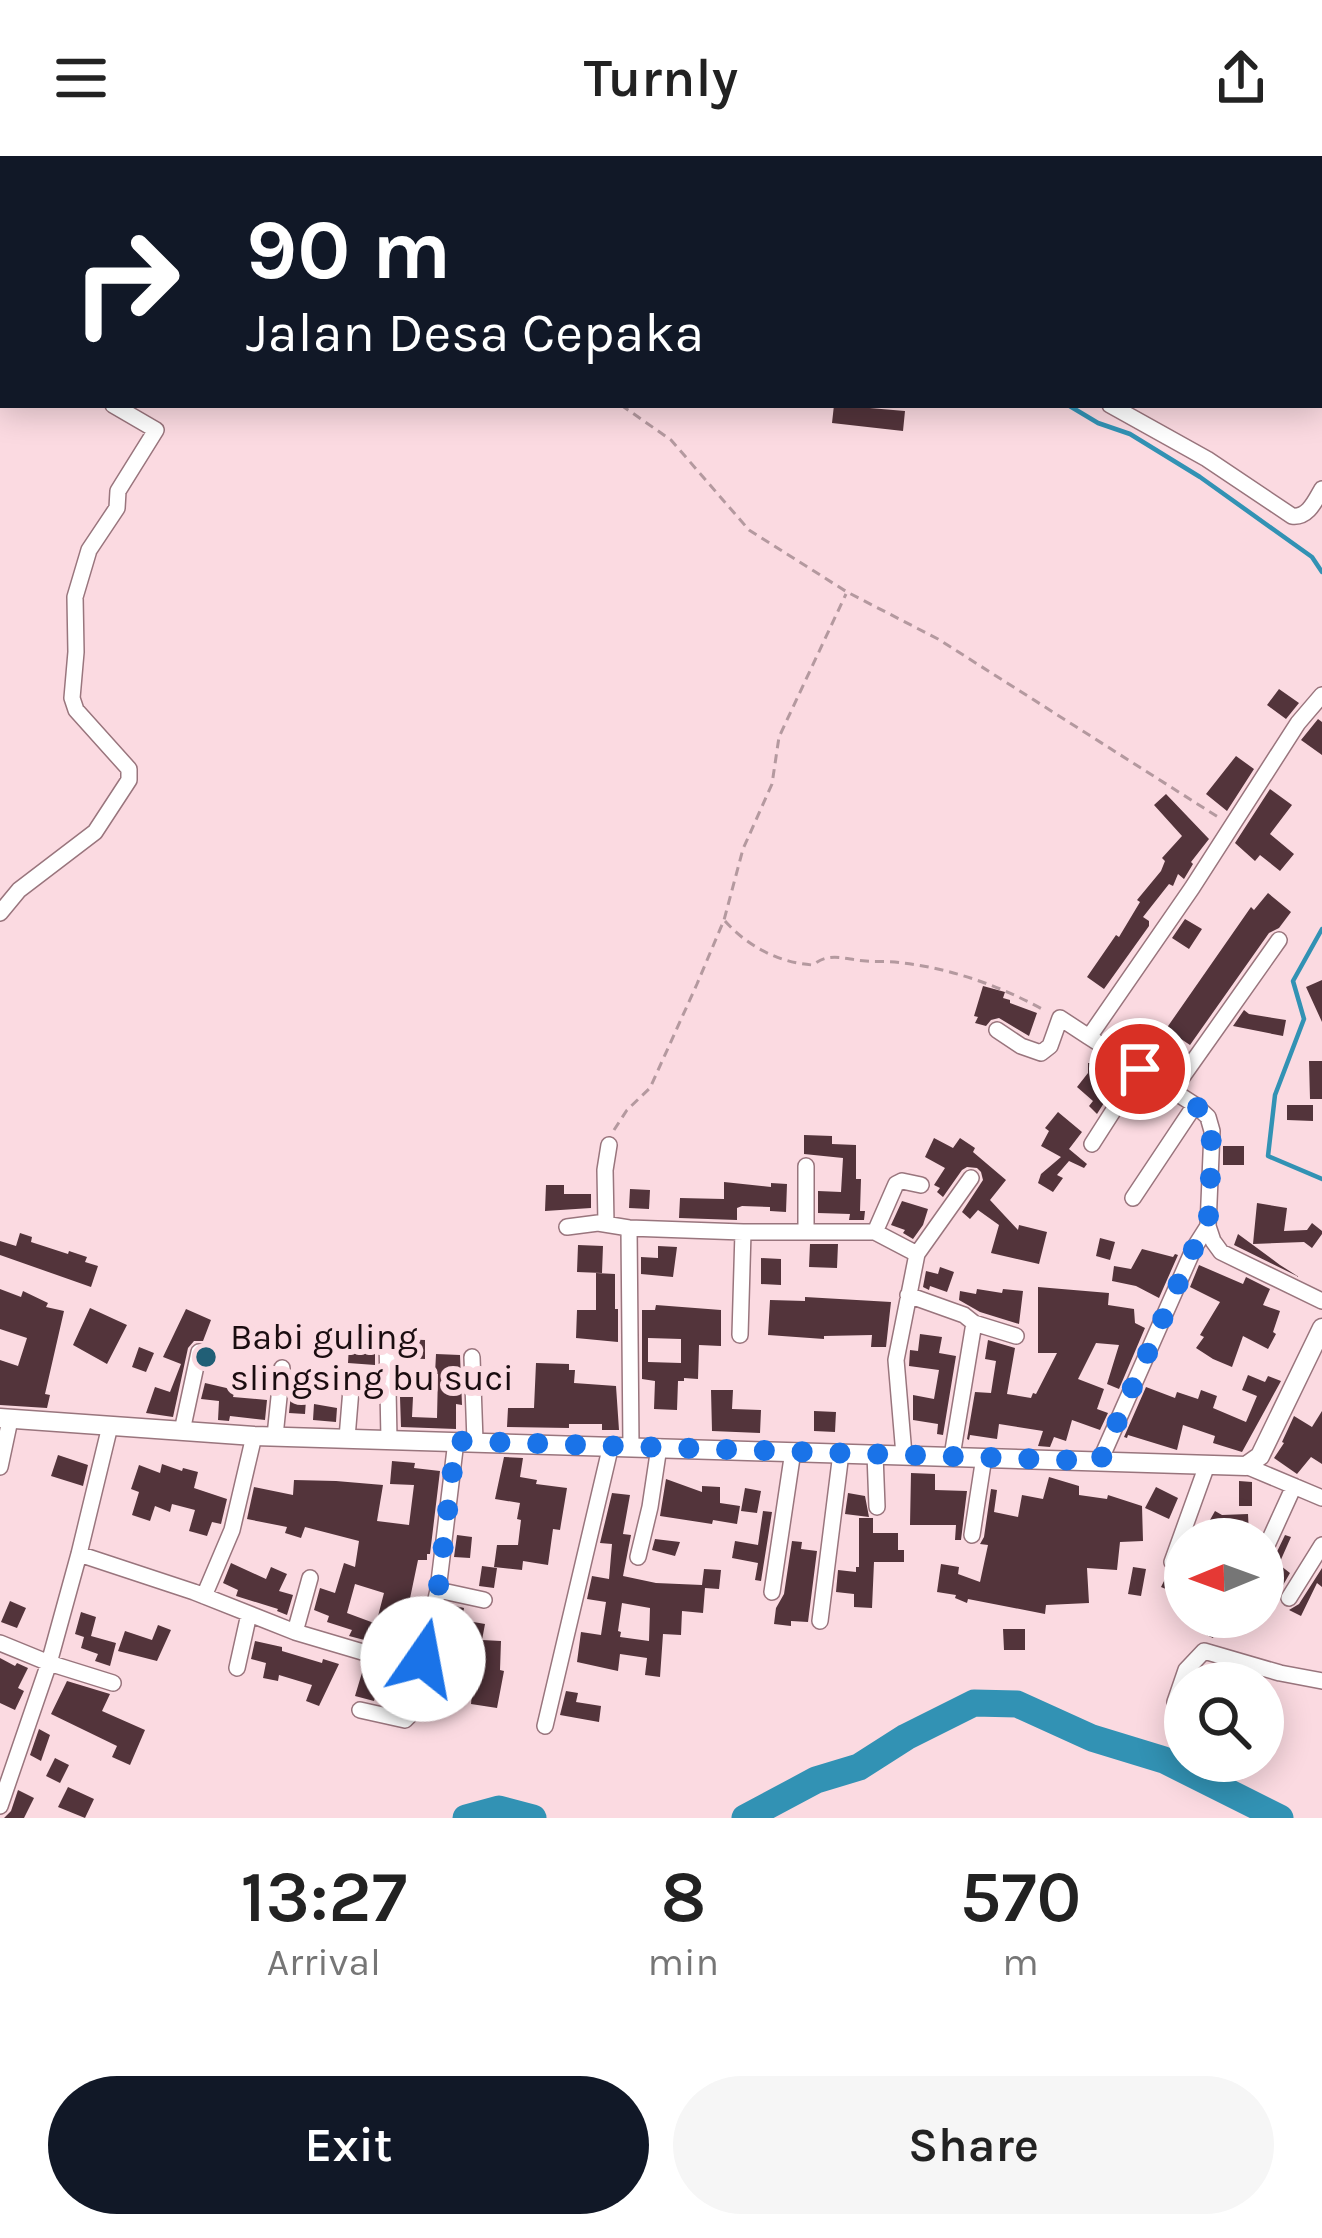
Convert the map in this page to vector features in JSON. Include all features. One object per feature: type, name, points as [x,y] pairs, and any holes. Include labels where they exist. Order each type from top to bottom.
[{"type":"street","points":[[0,913],[19,890],[95,832],[129,780],[129,769],[76,710],[72,698],[75,597],[89,550],[156,430],[118,408]]},
{"type":"street","points":[[1114,408],[1207,459],[1292,516],[1306,514],[1322,488]]},
{"type":"street","points":[[1089,1037],[1298,723],[1322,695]]},
{"type":"street","points":[[1173,1090],[1280,940]]},
{"type":"street","points":[[998,1030],[1021,1046],[1045,1052],[1060,1018],[1195,1105],[1208,1117],[1212,1131],[1208,1226],[1213,1241],[1221,1252],[1322,1301]]},
{"type":"street","points":[[1092,1144],[1140,1069]]},
{"type":"street","points":[[1133,1198],[1195,1105]]},
{"type":"street","points":[[606,1224],[609,1144]]},
{"type":"street","points":[[806,1166],[806,1230]]},
{"type":"street","points":[[904,1455],[896,1360],[917,1254],[970,1178]]},
{"type":"street","points":[[875,1232],[896,1184],[921,1185]]},
{"type":"street","points":[[567,1227],[606,1224],[743,1232],[875,1232],[917,1254]]},
{"type":"street","points":[[1100,1461],[1208,1226]]},
{"type":"street","points":[[545,1726],[621,1446],[629,1228]]},
{"type":"street","points":[[740,1335],[743,1232]]},
{"type":"street","points":[[908,1295],[1016,1336]]},
{"type":"street","points":[[952,1456],[974,1323]]},
{"type":"street","points":[[1246,1466],[1260,1456],[1322,1328]]},
{"type":"street","points":[[387,1339],[388,1439]]},
{"type":"street","points":[[182,1431],[199,1352]]},
{"type":"street","points":[[360,1710],[407,1719],[410,1715],[466,1441],[472,1357]]},
{"type":"street","points":[[275,1436],[282,1368]]},
{"type":"street","points":[[347,1438],[352,1378]]},
{"type":"street","points":[[1,1458],[5,1419],[254,1436],[1246,1466],[1322,1498]]},
{"type":"street","points":[[0,1806],[7,1756],[49,1663],[110,1426]]},
{"type":"street","points":[[204,1596],[232,1530],[254,1436]]},
{"type":"street","points":[[638,1557],[659,1447]]},
{"type":"street","points":[[772,1592],[793,1451]]},
{"type":"street","points":[[820,1621],[841,1453]]},
{"type":"street","points":[[875,1454],[877,1507]]},
{"type":"street","points":[[972,1534],[984,1457]]},
{"type":"street","points":[[1188,1518],[1207,1465]]},
{"type":"street","points":[[1279,1518],[1294,1486]]},
{"type":"street","points":[[1289,1598],[1322,1545]]},
{"type":"street","points":[[80,1555],[295,1632],[420,1669]]},
{"type":"street","points":[[295,1632],[310,1578]]},
{"type":"street","points":[[438,1590],[484,1600]]},
{"type":"street","points":[[237,1668],[249,1614]]},
{"type":"street","points":[[0,1642],[113,1683]]},
{"type":"street","points":[[1194,1662],[1204,1651],[1242,1662]]},
{"type":"street","points":[[1284,1674],[1322,1681]]},
{"type":"path","points":[[625,408],[671,440],[749,530],[847,592],[938,639],[1232,826]]},
{"type":"path","points":[[609,1144],[614,1128],[655,1079],[724,920],[743,849],[772,784],[779,737],[847,592]]},
{"type":"path","points":[[724,920],[738,936],[792,962],[813,964],[826,956],[903,963],[1000,986],[1060,1018]]},
{"type":"building","points":[[834,408],[905,411],[903,431],[832,423]]},
{"type":"building","points":[[1279,689],[1299,703],[1286,719],[1267,705]]},
{"type":"building","points":[[1318,719],[1322,722],[1322,755],[1301,740]]},
{"type":"building","points":[[1236,756],[1254,769],[1227,811],[1206,794]]},
{"type":"building","points":[[1270,789],[1292,805],[1270,834],[1294,854],[1280,871],[1260,855],[1255,861],[1235,843]]},
{"type":"building","points":[[1166,794],[1209,839],[1184,879],[1178,874],[1173,886],[1169,884],[1143,917],[1149,926],[1104,989],[1087,977],[1161,871],[1162,858],[1182,836],[1154,805]]},
{"type":"building","points":[[1268,893],[1291,912],[1269,933],[1190,1045],[1166,1029],[1251,907],[1254,910]]},
{"type":"building","points":[[1185,919],[1202,929],[1189,949],[1172,938]]},
{"type":"building","points":[[1322,980],[1322,1022],[1306,987]]},
{"type":"building","points":[[983,986],[1005,992],[1003,998],[1010,1003],[1037,1013],[1029,1036],[999,1018],[986,1026],[975,1023]]},
{"type":"building","points":[[1244,1010],[1286,1020],[1283,1036],[1233,1026]]},
{"type":"building","points":[[1309,1061],[1322,1061],[1322,1099],[1310,1099]]},
{"type":"building","points":[[1088,1063],[1104,1063],[1104,1090],[1109,1095],[1097,1114],[1089,1106],[1093,1101],[1077,1087],[1088,1073]]},
{"type":"building","points":[[1143,1086],[1166,1101],[1154,1117],[1136,1098]]},
{"type":"building","points":[[1287,1105],[1313,1105],[1313,1121],[1287,1120]]},
{"type":"building","points":[[1058,1112],[1082,1132],[1069,1149],[1087,1164],[1084,1168],[1069,1161],[1057,1175],[1063,1178],[1053,1192],[1038,1183],[1041,1174],[1061,1157],[1041,1146],[1049,1131],[1045,1128]]},
{"type":"building","points":[[804,1135],[832,1136],[832,1144],[856,1145],[856,1179],[861,1179],[864,1220],[849,1220],[850,1214],[818,1213],[818,1191],[841,1192],[843,1158],[804,1154]]},
{"type":"building","points":[[934,1138],[953,1148],[960,1138],[1006,1180],[990,1200],[1018,1230],[1019,1225],[1047,1232],[1039,1264],[991,1253],[999,1225],[978,1210],[970,1219],[962,1212],[983,1180],[977,1168],[962,1170],[943,1197],[937,1192],[940,1188],[934,1185],[945,1168],[925,1157]]},
{"type":"building","points":[[1223,1146],[1244,1146],[1244,1165],[1223,1165]]},
{"type":"building","points":[[724,1182],[787,1184],[786,1212],[742,1206],[737,1208],[737,1220],[679,1218],[680,1198],[724,1199]]},
{"type":"building","points":[[546,1185],[564,1185],[564,1194],[591,1194],[591,1208],[545,1211]]},
{"type":"building","points":[[630,1189],[650,1190],[649,1209],[629,1208]]},
{"type":"building","points":[[902,1201],[928,1209],[913,1239],[891,1225]]},
{"type":"building","points":[[1257,1203],[1287,1208],[1284,1231],[1307,1230],[1312,1223],[1322,1234],[1312,1248],[1304,1242],[1253,1244]]},
{"type":"building","points":[[20,1233],[32,1237],[31,1242],[87,1257],[85,1262],[98,1266],[91,1287],[0,1255],[0,1241],[16,1246]]},
{"type":"building","points":[[1238,1234],[1280,1265],[1299,1277],[1234,1245]]},
{"type":"building","points":[[1100,1238],[1115,1242],[1110,1260],[1096,1256]]},
{"type":"building","points":[[810,1244],[838,1244],[837,1268],[809,1267]]},
{"type":"building","points":[[578,1245],[603,1246],[602,1273],[577,1272]]},
{"type":"building","points":[[658,1246],[677,1247],[673,1277],[641,1274],[641,1257],[658,1258]]},
{"type":"building","points":[[1142,1249],[1178,1255],[1159,1298],[1112,1281],[1114,1266],[1131,1269]]},
{"type":"building","points":[[761,1258],[781,1259],[781,1285],[761,1284]]},
{"type":"building","points":[[1199,1265],[1243,1284],[1246,1277],[1270,1289],[1263,1305],[1280,1311],[1268,1349],[1243,1336],[1232,1367],[1196,1348],[1220,1302],[1190,1287]]},
{"type":"building","points":[[940,1267],[954,1272],[947,1292],[923,1287],[926,1271],[938,1274]]},
{"type":"building","points":[[596,1273],[615,1274],[618,1342],[576,1338],[577,1310],[596,1310]]},
{"type":"building","points":[[1038,1287],[1109,1293],[1108,1305],[1134,1309],[1135,1323],[1145,1328],[1119,1389],[1107,1384],[1119,1345],[1096,1343],[1078,1379],[1104,1389],[1097,1409],[1108,1413],[1100,1430],[1072,1420],[1066,1441],[1054,1437],[1050,1447],[1038,1446],[1043,1431],[999,1424],[997,1439],[970,1435],[969,1440],[975,1392],[991,1393],[996,1361],[985,1359],[988,1340],[1015,1348],[1007,1394],[1031,1398],[1036,1394],[1057,1353],[1038,1353]]},
{"type":"building","points":[[0,1289],[21,1297],[23,1291],[48,1303],[46,1307],[64,1311],[45,1394],[50,1395],[47,1408],[0,1405],[0,1360],[18,1366],[27,1338],[0,1329]]},
{"type":"building","points":[[977,1289],[1023,1291],[1019,1324],[959,1300],[960,1291],[976,1294]]},
{"type":"building","points":[[805,1297],[891,1302],[886,1347],[871,1347],[872,1335],[824,1339],[768,1335],[770,1300],[805,1301]]},
{"type":"building","points":[[656,1305],[721,1310],[721,1346],[699,1345],[698,1379],[678,1381],[677,1410],[654,1409],[655,1381],[642,1379],[642,1310],[655,1310]],"holes":[[[648,1338],[681,1339],[681,1363],[648,1362]]]},
{"type":"building","points":[[90,1308],[127,1325],[107,1364],[73,1345]]},
{"type":"building","points":[[186,1309],[211,1320],[203,1341],[194,1341],[188,1348],[173,1417],[146,1413],[155,1387],[170,1392],[181,1364],[163,1357]]},
{"type":"building","points":[[920,1334],[942,1337],[939,1353],[956,1356],[943,1435],[937,1434],[938,1424],[913,1420],[913,1395],[934,1399],[939,1370],[909,1366],[910,1350],[918,1351]]},
{"type":"building","points":[[399,1339],[425,1340],[425,1359],[399,1358]]},
{"type":"building","points":[[349,1345],[375,1347],[375,1365],[348,1363]]},
{"type":"building","points":[[139,1347],[154,1353],[146,1372],[132,1367]]},
{"type":"building","points":[[436,1354],[460,1355],[462,1405],[456,1404],[456,1429],[401,1427],[400,1397],[413,1397],[412,1417],[437,1418]]},
{"type":"building","points":[[536,1363],[569,1364],[569,1370],[575,1370],[574,1383],[616,1386],[619,1430],[602,1430],[602,1424],[507,1427],[508,1408],[534,1408]]},
{"type":"building","points":[[1248,1375],[1265,1382],[1268,1376],[1281,1381],[1242,1452],[1213,1443],[1215,1436],[1183,1425],[1177,1450],[1124,1437],[1146,1387],[1175,1398],[1177,1392],[1198,1399],[1201,1390],[1217,1396],[1213,1408],[1246,1422],[1257,1396],[1242,1390]]},
{"type":"building","points":[[205,1383],[235,1390],[233,1397],[267,1400],[265,1420],[230,1416],[229,1421],[218,1420],[219,1401],[201,1399]]},
{"type":"building","points":[[292,1384],[307,1385],[305,1414],[289,1413]]},
{"type":"building","points":[[711,1390],[733,1390],[732,1409],[761,1410],[760,1433],[712,1431]]},
{"type":"building","points":[[314,1404],[337,1408],[336,1422],[313,1420]]},
{"type":"building","points":[[814,1411],[836,1412],[835,1432],[814,1431]]},
{"type":"building","points":[[1322,1411],[1322,1464],[1311,1457],[1297,1474],[1274,1458],[1294,1416],[1312,1427]]},
{"type":"building","points":[[58,1455],[88,1465],[83,1486],[51,1476]]},
{"type":"building","points":[[504,1457],[523,1458],[520,1477],[567,1488],[560,1530],[553,1529],[548,1565],[523,1561],[522,1570],[494,1567],[497,1545],[518,1545],[521,1520],[517,1519],[520,1503],[495,1499]]},
{"type":"building","points":[[392,1461],[440,1471],[430,1554],[427,1560],[418,1560],[408,1608],[416,1610],[412,1653],[399,1648],[406,1628],[377,1620],[384,1593],[355,1584],[347,1613],[382,1626],[376,1643],[349,1636],[352,1630],[327,1622],[329,1616],[314,1610],[320,1588],[335,1593],[344,1563],[355,1567],[359,1541],[305,1527],[301,1538],[285,1533],[287,1527],[247,1519],[254,1487],[293,1495],[294,1480],[336,1481],[383,1485],[377,1521],[409,1525],[414,1485],[390,1484]]},
{"type":"building","points":[[162,1464],[198,1472],[194,1488],[227,1499],[221,1524],[212,1522],[207,1536],[189,1531],[195,1510],[172,1504],[170,1512],[155,1506],[150,1521],[132,1515],[139,1492],[131,1489],[139,1465],[160,1473]]},
{"type":"building","points":[[911,1473],[935,1474],[935,1490],[967,1491],[961,1540],[955,1540],[956,1525],[910,1525]]},
{"type":"building","points":[[1049,1477],[1079,1486],[1079,1495],[1107,1499],[1108,1495],[1142,1506],[1143,1541],[1120,1542],[1117,1570],[1087,1568],[1089,1603],[1046,1605],[1045,1614],[968,1599],[967,1603],[956,1595],[937,1592],[941,1564],[959,1567],[958,1574],[980,1582],[988,1545],[980,1544],[991,1489],[997,1490],[994,1512],[1018,1517],[1022,1495],[1043,1499]]},
{"type":"building","points":[[666,1479],[702,1492],[702,1486],[720,1487],[720,1503],[740,1506],[737,1524],[660,1516]]},
{"type":"building","points":[[1239,1481],[1252,1482],[1252,1506],[1239,1506]]},
{"type":"building","points":[[1156,1487],[1178,1498],[1169,1518],[1145,1508]]},
{"type":"building","points":[[745,1488],[761,1491],[757,1513],[741,1511]]},
{"type":"building","points":[[612,1493],[630,1495],[623,1534],[631,1535],[623,1576],[702,1585],[704,1569],[721,1570],[719,1589],[705,1588],[703,1613],[682,1611],[681,1635],[663,1634],[660,1677],[645,1675],[647,1658],[620,1654],[618,1671],[577,1662],[581,1632],[601,1635],[606,1602],[587,1599],[592,1576],[609,1579],[612,1544],[600,1543]],"holes":[[[622,1603],[650,1608],[649,1641],[620,1637]]]},
{"type":"building","points":[[848,1493],[865,1496],[869,1517],[845,1514]]},
{"type":"building","points":[[763,1511],[772,1512],[761,1581],[755,1580],[758,1563],[732,1558],[735,1541],[758,1545]]},
{"type":"building","points":[[1215,1511],[1248,1514],[1248,1518],[1211,1518]]},
{"type":"building","points":[[859,1518],[873,1518],[873,1533],[898,1533],[898,1550],[904,1550],[904,1562],[874,1562],[872,1608],[854,1607],[854,1594],[836,1592],[838,1570],[856,1572],[859,1567]]},
{"type":"building","points":[[457,1535],[472,1537],[470,1558],[454,1557]]},
{"type":"building","points":[[655,1539],[680,1542],[675,1556],[652,1550]]},
{"type":"building","points":[[792,1541],[802,1542],[801,1549],[817,1551],[808,1622],[791,1621],[791,1626],[774,1624]]},
{"type":"building","points":[[231,1563],[266,1579],[271,1567],[287,1574],[279,1591],[293,1595],[287,1615],[236,1596],[238,1590],[223,1583]]},
{"type":"building","points":[[482,1566],[497,1568],[494,1588],[479,1586]]},
{"type":"building","points":[[1133,1567],[1146,1569],[1141,1596],[1128,1594]]},
{"type":"building","points":[[1322,1568],[1322,1587],[1317,1583],[1301,1616],[1289,1610],[1299,1604]]},
{"type":"building","points":[[10,1601],[26,1608],[17,1628],[1,1622]]},
{"type":"building","points":[[447,1604],[464,1608],[462,1620],[485,1624],[482,1640],[501,1641],[500,1670],[504,1671],[497,1708],[471,1704],[472,1692],[451,1689],[453,1671],[433,1666]]},
{"type":"building","points":[[81,1612],[96,1617],[91,1636],[116,1643],[110,1666],[95,1661],[98,1654],[81,1648],[84,1637],[75,1634]]},
{"type":"building","points":[[158,1625],[171,1630],[157,1661],[118,1651],[125,1631],[152,1640]]},
{"type":"building","points":[[1003,1629],[1025,1629],[1025,1650],[1004,1650]]},
{"type":"building","points":[[255,1641],[339,1664],[319,1706],[306,1701],[312,1685],[279,1675],[278,1681],[263,1678],[266,1663],[251,1659]]},
{"type":"building","points":[[0,1658],[28,1668],[18,1688],[24,1691],[15,1710],[0,1703]]},
{"type":"building","points":[[364,1666],[383,1671],[374,1701],[355,1696]]},
{"type":"building","points":[[67,1681],[110,1694],[102,1711],[145,1730],[130,1765],[112,1757],[117,1746],[51,1714]]},
{"type":"building","points":[[566,1691],[578,1693],[576,1702],[601,1706],[599,1722],[560,1715]]},
{"type":"building","points":[[39,1729],[50,1735],[41,1761],[30,1755]]},
{"type":"building","points":[[55,1758],[69,1765],[60,1783],[46,1776]]},
{"type":"building","points":[[68,1787],[94,1799],[85,1818],[58,1807]]},
{"type":"building","points":[[18,1790],[34,1798],[24,1818],[4,1818],[11,1811]]},
{"type":"waterway","points":[[1073,408],[1130,434],[1200,477],[1312,557],[1322,572]]},
{"type":"waterway","points":[[1322,929],[1293,981],[1304,1019],[1275,1095],[1268,1156],[1322,1179]]},
{"type":"waterway","points":[[745,1818],[816,1780],[859,1767],[974,1703],[1017,1704],[1092,1738],[1164,1760],[1280,1818]]},
{"type":"waterway","points":[[466,1818],[499,1809],[533,1818]]},
{"type":"place","name":"Babi guling slingsing bu suci","points":[[206,1357]]},
{"type":"route","points":[[423,1659],[438,1590],[456,1441],[1100,1461],[1208,1226],[1212,1146],[1208,1117],[1140,1069]]}]
